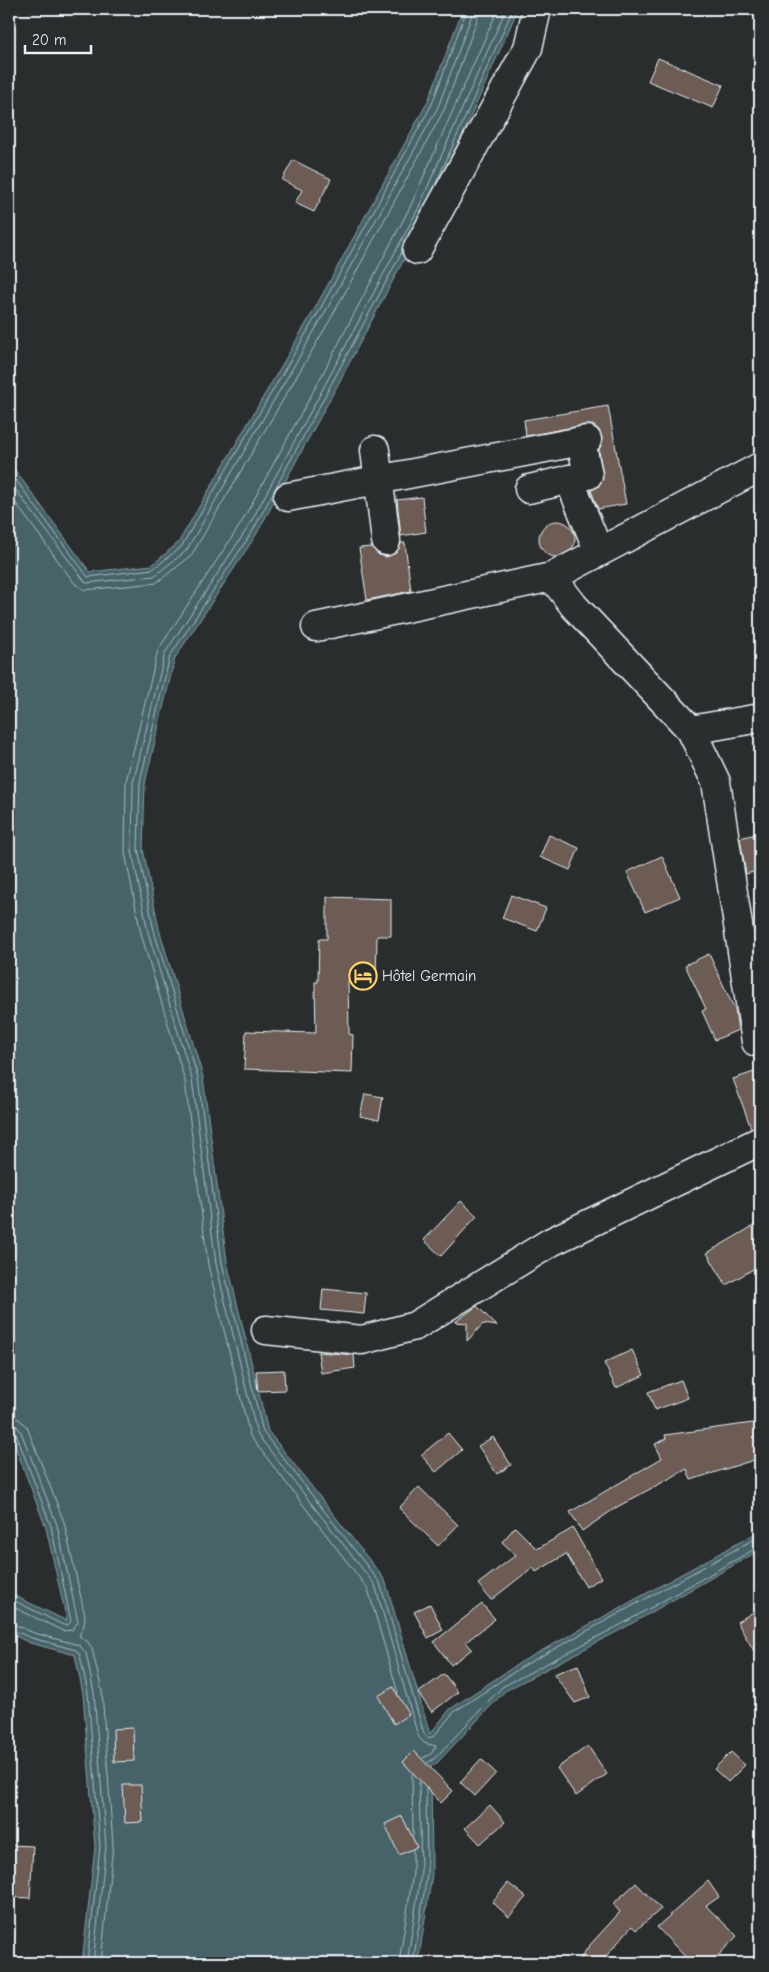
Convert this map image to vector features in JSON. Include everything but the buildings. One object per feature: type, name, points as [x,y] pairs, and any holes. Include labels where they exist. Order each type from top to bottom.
[{"type":"street","points":[[417,250],[528,48],[537,9]]},
{"type":"street","points":[[288,497],[584,441],[588,474],[529,489]]},
{"type":"street","points":[[375,450],[388,525]]},
{"type":"street","points":[[316,627],[552,577],[760,467]]},
{"type":"street","points":[[569,479],[599,552]]},
{"type":"street","points":[[552,577],[574,606],[691,730],[716,782],[756,1042]]},
{"type":"street","points":[[691,730],[760,718]]},
{"type":"street","points":[[266,1330],[362,1340],[415,1326],[551,1242],[760,1142]]},
{"type":"water","points":[[463,9],[518,9],[428,214],[256,535],[175,658],[145,783],[143,849],[159,929],[203,1077],[227,1262],[268,1431],[385,1580],[430,1734],[450,1709],[521,1662],[760,1531],[760,1550],[624,1628],[505,1691],[436,1764],[431,1766],[432,1874],[418,1963],[82,1963],[95,1847],[83,1694],[75,1655],[30,1643],[9,1633],[9,1593],[67,1621],[46,1528],[9,1430],[9,462],[90,572],[152,565],[178,543],[314,310],[428,101]]},
{"type":"place","name":"Hôtel Germain","points":[[363,976]]}]
